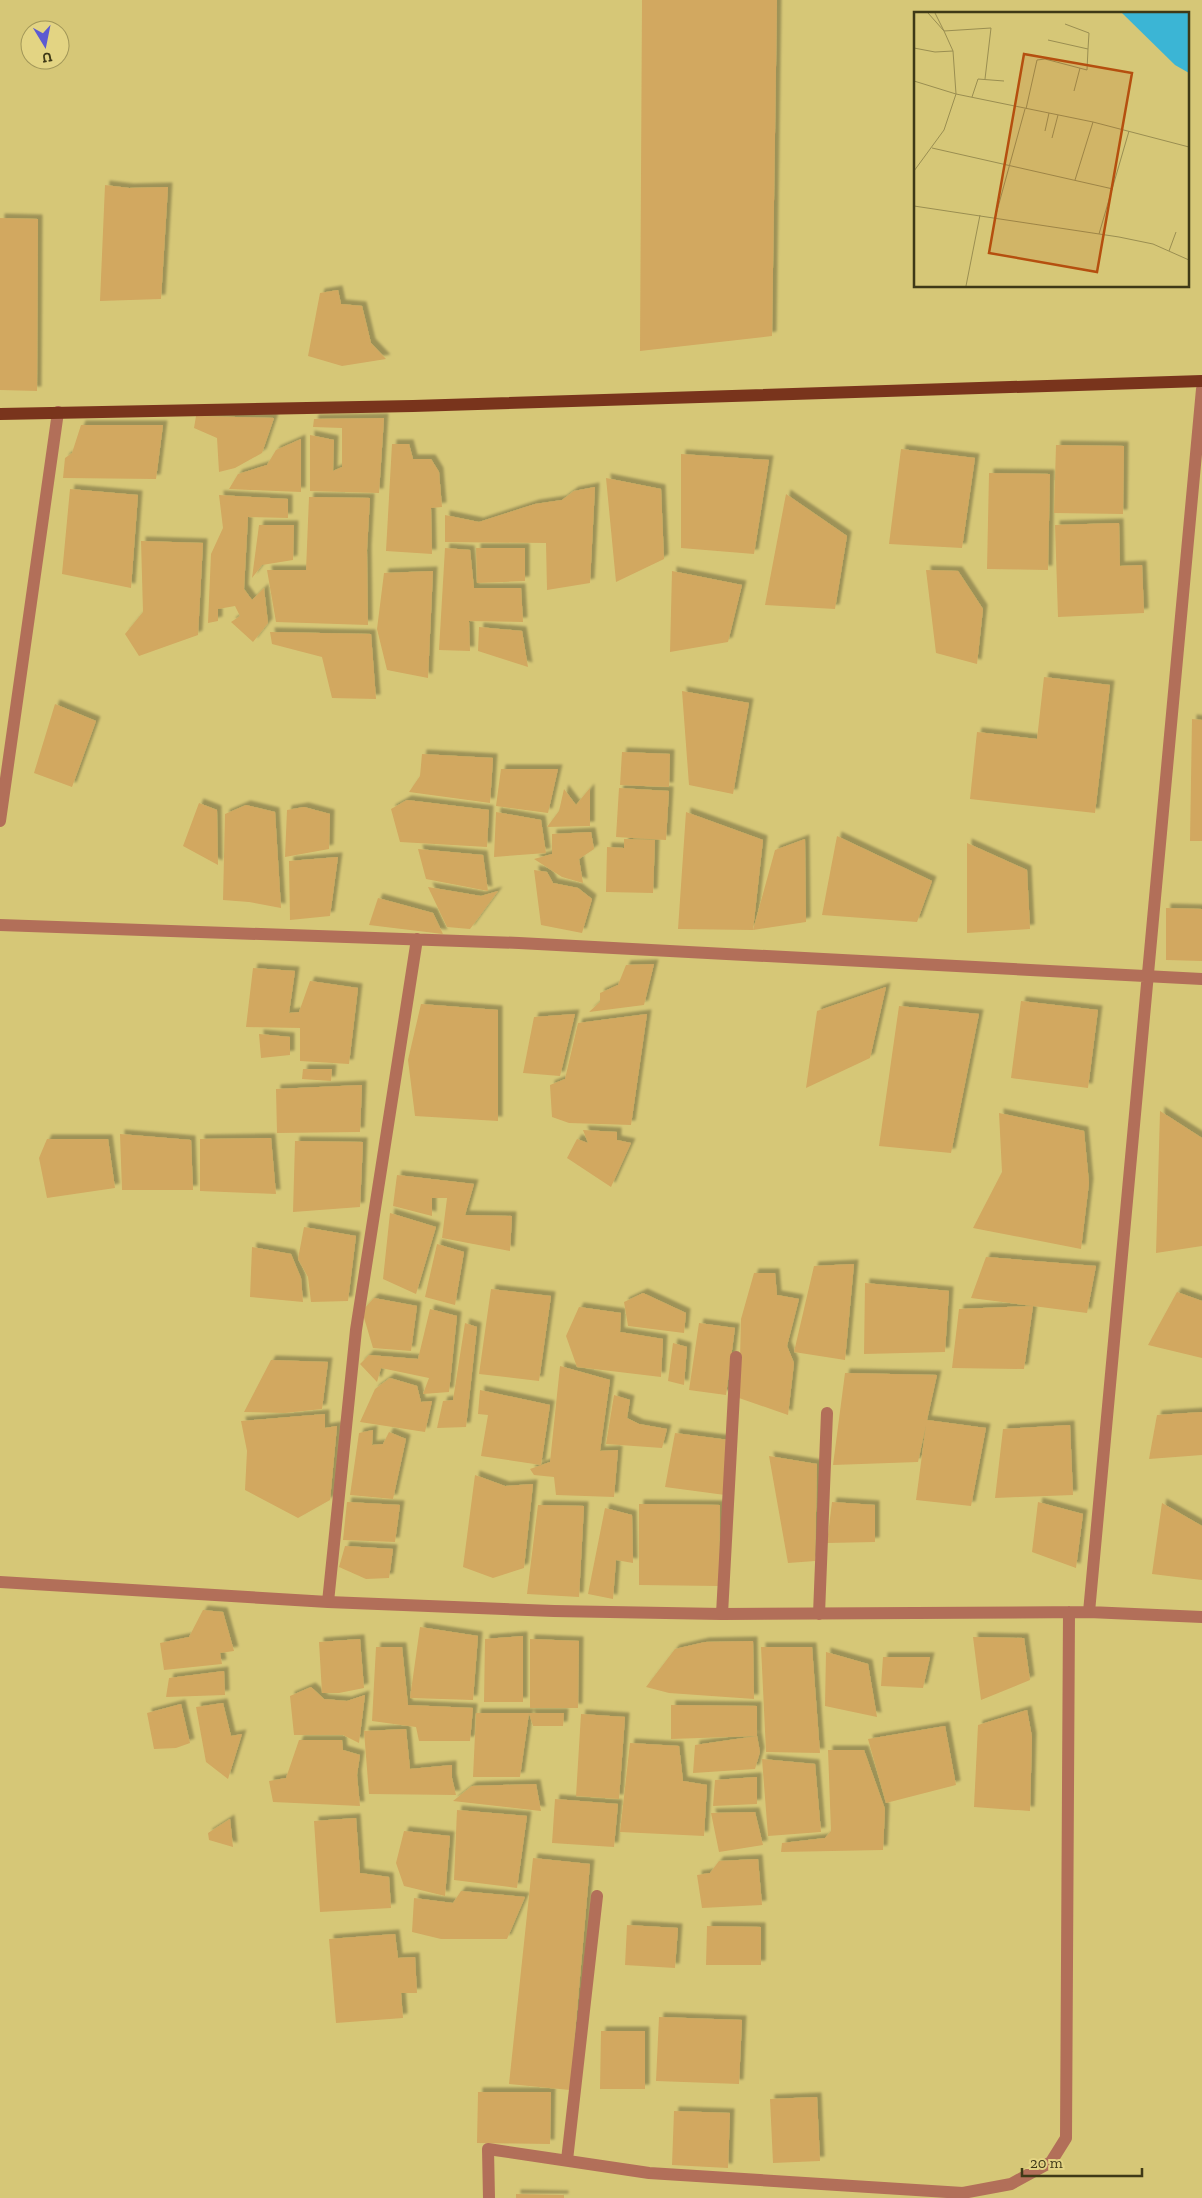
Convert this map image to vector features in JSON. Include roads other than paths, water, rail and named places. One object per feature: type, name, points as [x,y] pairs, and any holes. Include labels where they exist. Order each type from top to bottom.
[{"type":"main road","points":[[0,414],[423,406],[1202,381]]},
{"type":"street","points":[[1089,1612],[1202,389]]},
{"type":"street","points":[[0,821],[58,412]]},
{"type":"street","points":[[0,925],[519,943],[1202,979]]},
{"type":"street","points":[[328,1602],[356,1330],[417,939]]},
{"type":"street","points":[[722,1614],[736,1357]]},
{"type":"street","points":[[819,1614],[827,1413]]},
{"type":"street","points":[[0,1582],[328,1602],[554,1611],[722,1614],[1089,1612],[1202,1617]]},
{"type":"street","points":[[489,2198],[488,2149],[649,2173],[963,2193],[1011,2184],[1051,2162],[1066,2138],[1069,1612]]},
{"type":"street","points":[[566,2160],[597,1896]]}]
